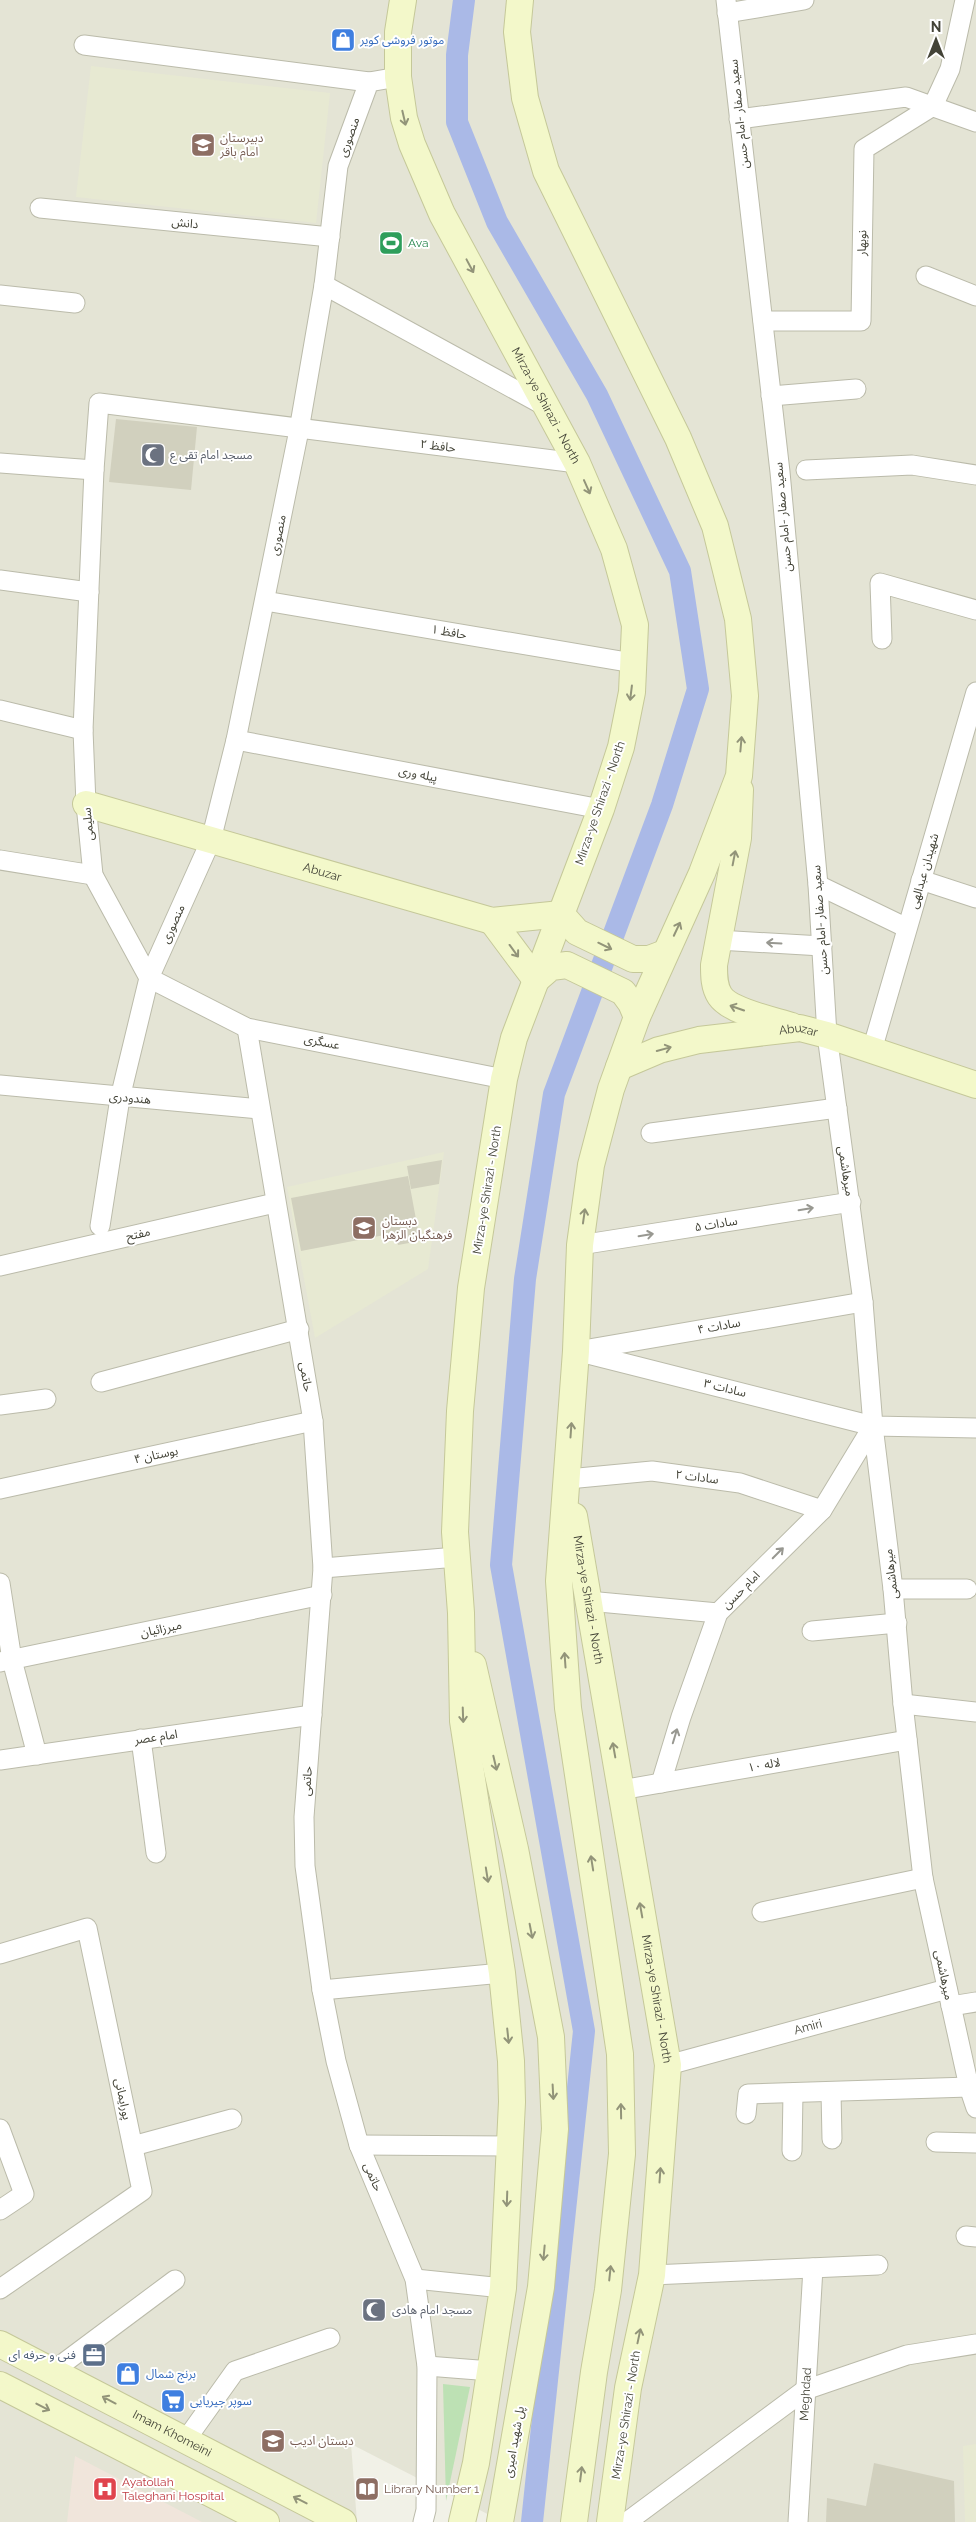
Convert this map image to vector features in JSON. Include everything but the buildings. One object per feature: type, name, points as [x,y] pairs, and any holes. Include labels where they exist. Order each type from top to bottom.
[{"type":"main road","name":"Mirza-ye Shirazi - North","points":[[403,0],[398,32],[398,77],[404,118],[409,135],[442,214],[577,463],[614,549],[635,625],[632,692],[621,747],[568,923],[536,980],[514,1038],[504,1079],[471,1288],[460,1420],[455,1532],[461,1613],[463,1721],[502,1973],[511,2061],[512,2102],[503,2288],[476,2463],[462,2522]]},
{"type":"main road","name":"Mirza-ye Shirazi - North","points":[[520,0],[518,32],[525,98],[546,171],[678,438],[714,526],[738,619],[745,696],[739,776],[702,873],[637,1017],[619,1067],[591,1165],[580,1245],[576,1351],[559,1581],[568,1708],[620,2054],[622,2154],[608,2290],[594,2372],[574,2522]]},
{"type":"main road","points":[[739,776],[740,824],[718,940],[714,965],[714,981],[719,995],[729,1005],[800,1028]]},
{"type":"main road","name":"Abuzar","points":[[86,804],[492,921],[568,923]]},
{"type":"main road","points":[[492,921],[536,980],[551,967],[567,965],[623,992],[631,1003],[637,1017]]},
{"type":"main road","points":[[568,923],[633,959],[649,959],[665,954]]},
{"type":"main road","name":"Abuzar","points":[[619,1067],[659,1050],[699,1040],[800,1028],[827,1035],[976,1085]]},
{"type":"main road","name":"Mirza-ye Shirazi - North","points":[[568,1479],[668,2065],[652,2275],[628,2388],[610,2522]]},
{"type":"main road","name":"Mirza-ye Shirazi - North","points":[[461,1613],[515,1849],[551,2037],[555,2129],[541,2287],[529,2362]]},
{"type":"main road","name":"Imam Khomeini","points":[[0,2344],[343,2522]]},
{"type":"main road","name":"پل شهید امیری","points":[[498,2522],[529,2362]]},
{"type":"main road","points":[[0,2385],[266,2522]]},
{"type":"main road","points":[[476,2463],[483,2496],[498,2522]]},
{"type":"street","points":[[727,7],[804,0]]},
{"type":"street","points":[[933,106],[950,69],[965,0]]},
{"type":"street","name":"سعید صفار -امام حسن","points":[[727,7],[771,396],[818,885],[827,1035]]},
{"type":"street","points":[[84,45],[369,82],[398,77]]},
{"type":"street","name":"منصوری","points":[[149,978],[211,840],[236,740],[299,430],[324,284],[338,166],[369,82]]},
{"type":"street","points":[[739,119],[906,97],[976,122]]},
{"type":"street","name":"نوبهار","points":[[763,321],[861,321],[864,149],[933,106]]},
{"type":"street","name":"دانش","points":[[40,208],[330,238]]},
{"type":"street","points":[[926,276],[976,296]]},
{"type":"street","points":[[324,284],[545,406]]},
{"type":"street","points":[[0,295],[75,303]]},
{"type":"street","points":[[771,396],[856,389]]},
{"type":"street","name":"حافظ ۲","points":[[99,403],[299,430],[577,463]]},
{"type":"street","name":"سلیمی","points":[[99,403],[94,470],[83,730],[86,804],[93,875],[149,978]]},
{"type":"street","points":[[0,463],[94,470]]},
{"type":"street","points":[[806,470],[912,465],[976,475]]},
{"type":"street","points":[[0,580],[89,592]]},
{"type":"street","points":[[882,640],[880,583],[976,610]]},
{"type":"street","name":"حافظ ۱","points":[[265,602],[633,663]]},
{"type":"street","name":"شهیدان عبدالهی","points":[[872,1050],[921,880],[971,727],[976,692]]},
{"type":"street","points":[[0,710],[83,730]]},
{"type":"street","name":"پیله وری","points":[[236,740],[601,809]]},
{"type":"street","points":[[0,860],[93,875]]},
{"type":"street","points":[[921,880],[976,898]]},
{"type":"street","points":[[818,885],[907,928]]},
{"type":"street","points":[[718,940],[822,946]]},
{"type":"street","points":[[100,1226],[120,1098],[149,978]]},
{"type":"street","name":"عسگری","points":[[149,978],[248,1028],[504,1079]]},
{"type":"street","name":"حاتمی","points":[[248,1028],[275,1203],[299,1329],[313,1421],[323,1568],[304,1817],[305,1866],[322,1990],[336,2061],[359,2145],[415,2279],[427,2366],[426,2510],[423,2522]]},
{"type":"street","name":"میرهاشمی","points":[[827,1035],[863,1302],[873,1426],[897,1624],[903,1704],[923,1878],[969,2087],[976,2108]]},
{"type":"street","name":"هندودری","points":[[0,1085],[120,1098],[260,1109]]},
{"type":"street","points":[[651,1133],[836,1108]]},
{"type":"street","name":"سادات ۵","points":[[580,1245],[851,1202]]},
{"type":"street","name":"مفتح","points":[[0,1266],[275,1203]]},
{"type":"street","name":"سادات ۴","points":[[576,1351],[863,1302]]},
{"type":"street","points":[[101,1382],[299,1329]]},
{"type":"street","name":"سادات ۳","points":[[576,1351],[873,1426],[976,1428]]},
{"type":"street","points":[[0,1406],[46,1399]]},
{"type":"street","name":"بوستان ۴","points":[[0,1489],[313,1421]]},
{"type":"street","name":"امام حسن","points":[[662,1783],[681,1717],[718,1613],[822,1510],[873,1426]]},
{"type":"street","name":"سادات ۲","points":[[568,1479],[652,1471],[740,1483],[822,1510]]},
{"type":"street","points":[[323,1568],[457,1557]]},
{"type":"street","points":[[0,1583],[6,1661],[37,1755]]},
{"type":"street","points":[[893,1590],[967,1589]]},
{"type":"street","name":"میرزائیان","points":[[6,1661],[322,1595]]},
{"type":"street","points":[[588,1601],[718,1613]]},
{"type":"street","points":[[812,1632],[897,1624]]},
{"type":"street","points":[[903,1704],[976,1712]]},
{"type":"street","name":"امام عصر","points":[[0,1760],[312,1715]]},
{"type":"street","points":[[141,1739],[156,1853]]},
{"type":"street","name":"لاله ۱۰","points":[[621,1790],[907,1740]]},
{"type":"street","points":[[762,1912],[923,1878]]},
{"type":"street","name":"پورایمانی","points":[[0,1954],[87,1928],[142,2191],[0,2289]]},
{"type":"street","points":[[322,1990],[502,1973]]},
{"type":"street","name":"Amiri","points":[[668,2065],[949,1997],[976,2002]]},
{"type":"street","points":[[746,2114],[748,2094],[969,2087]]},
{"type":"street","points":[[831,2092],[832,2139]]},
{"type":"street","points":[[792,2151],[794,2093]]},
{"type":"street","points":[[133,2146],[232,2119]]},
{"type":"street","points":[[0,2129],[24,2194],[0,2210]]},
{"type":"street","points":[[936,2142],[976,2143]]},
{"type":"street","points":[[359,2145],[509,2146]]},
{"type":"street","points":[[652,2275],[878,2265]]},
{"type":"street","name":"Meghdad","points":[[798,2522],[813,2268]]},
{"type":"street","points":[[415,2279],[503,2288]]},
{"type":"street","points":[[53,2371],[175,2280]]},
{"type":"street","points":[[185,2440],[235,2371],[330,2338]]},
{"type":"street","points":[[627,2522],[806,2390],[907,2355],[976,2344]]},
{"type":"street","points":[[427,2366],[491,2371]]},
{"type":"shaded area","points":[[0,0],[976,0],[976,2522],[503,2522],[351,2444],[357,2522],[0,2522]]},
{"type":"shaded area","name":"دبیرستان امام باقر","points":[[91,66],[330,93],[316,223],[76,197]]},
{"type":"shaded area","name":"دبستان فرهنگیان الزهرا","points":[[444,1152],[428,1269],[315,1338],[287,1187]]},
{"type":"shaded area","points":[[976,2444],[976,2522],[965,2522],[963,2446]]},
{"type":"shaded area","name":"Ayatollah Taleghani Hospital","points":[[75,2456],[202,2522],[67,2522]]},
{"type":"green space","points":[[443,2384],[470,2387],[446,2501]]},
{"type":"waterway","points":[[464,0],[457,55],[457,122],[497,222],[597,395],[680,571],[698,689],[662,805],[554,1094],[525,1279],[501,1565],[584,2031],[532,2522]]},
{"type":"place","name":"موتور فروشی کویر","points":[[343,40]]},
{"type":"place","name":"دبیرستان امام باقر","points":[[203,145]]},
{"type":"place","name":"Ava","points":[[391,243]]},
{"type":"place","name":"مسجد امام تقی ع","points":[[153,455]]},
{"type":"place","name":"دبستان فرهنگیان الزهرا","points":[[364,1228]]},
{"type":"place","name":"مسجد امام هادی","points":[[374,2310]]},
{"type":"place","name":"فنی و حرفه ای","points":[[94,2355]]},
{"type":"place","name":"برنج شمال","points":[[128,2374]]},
{"type":"place","name":"سوپر جیریایی","points":[[173,2401]]},
{"type":"place","name":"دبستان ادیب","points":[[273,2441]]},
{"type":"place","name":"Ayatollah Taleghani Hospital","points":[[105,2489]]},
{"type":"place","name":"Library Number 1","points":[[367,2489]]}]
